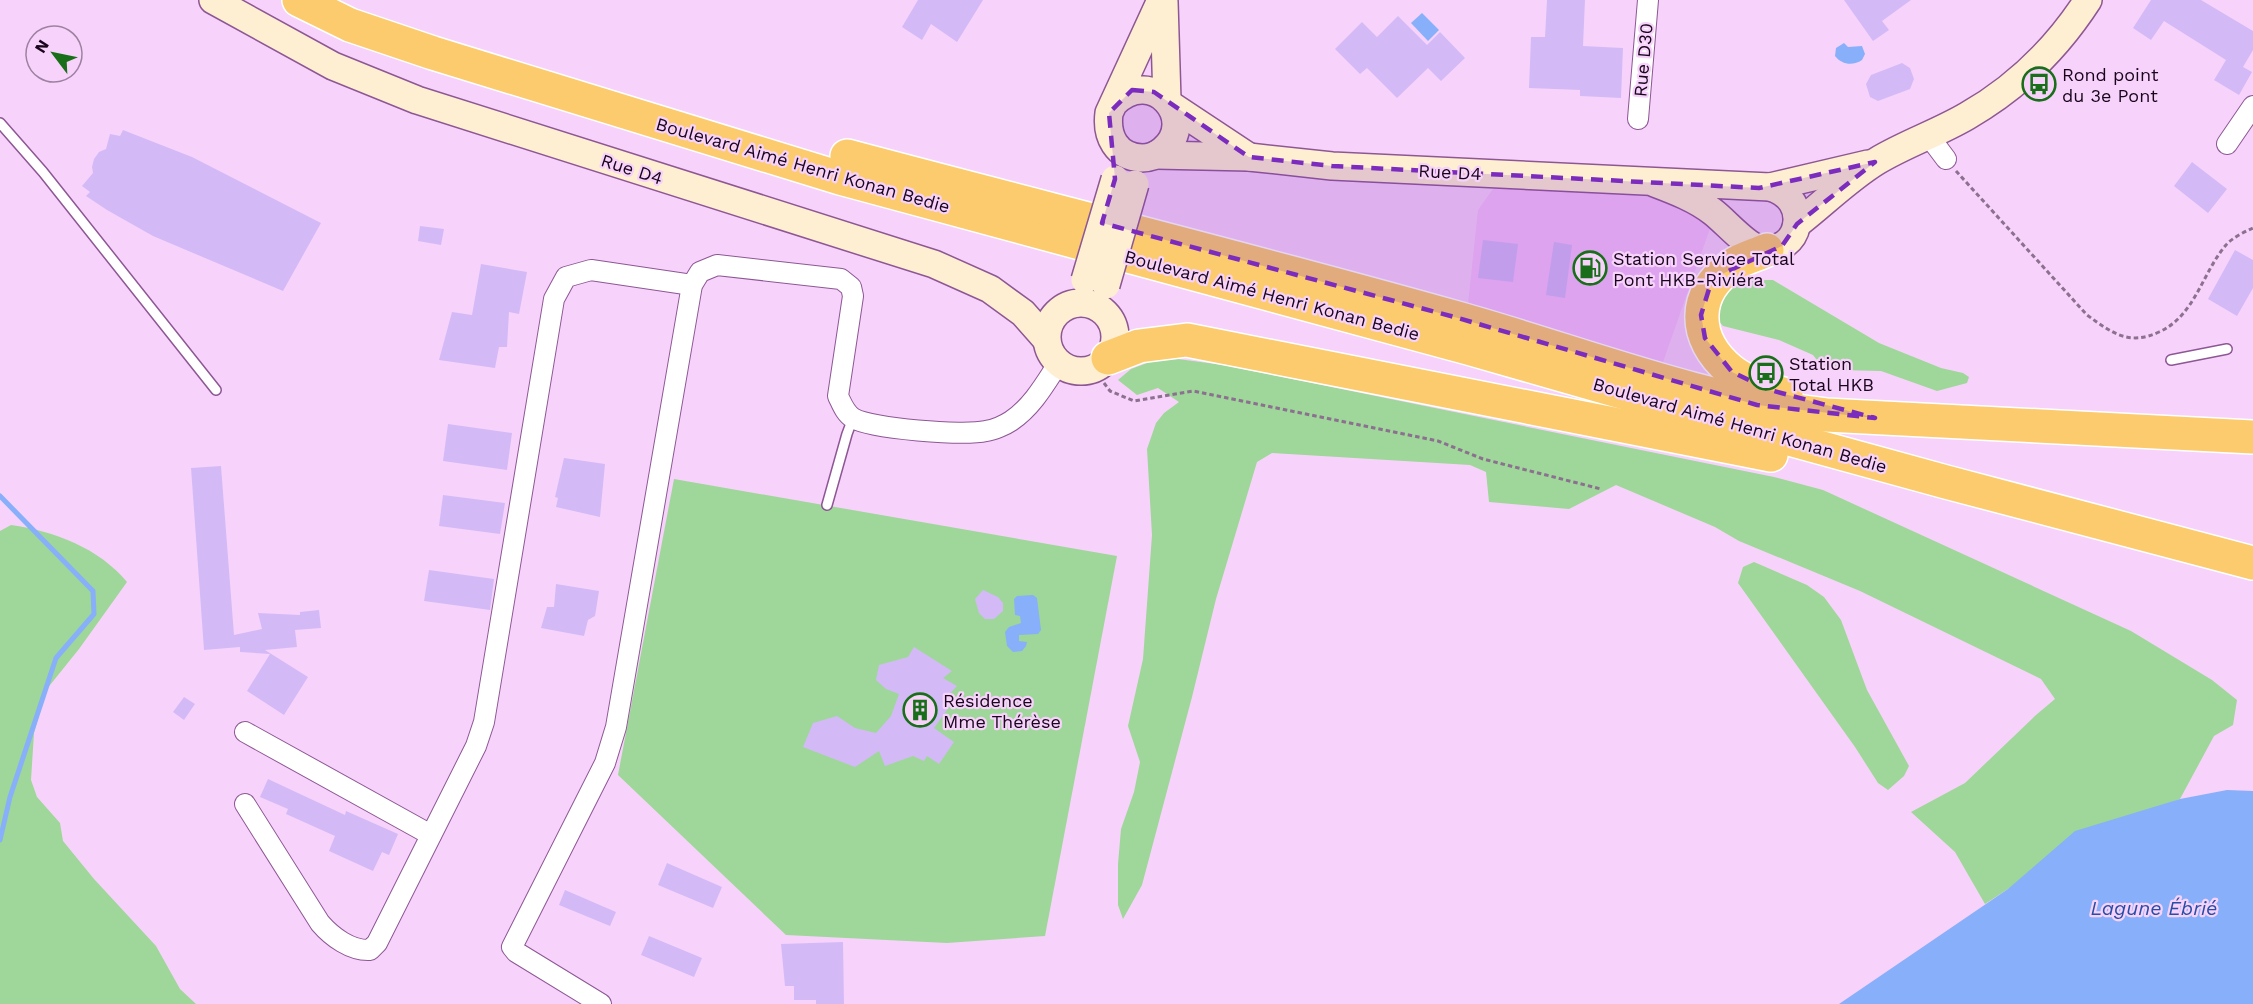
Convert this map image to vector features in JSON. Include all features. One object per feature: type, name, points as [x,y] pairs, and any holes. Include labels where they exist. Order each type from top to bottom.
[{"type":"highway","name":"Boulevard Aimé Henri Konan Bedie","points":[[299,0],[350,26],[840,178],[1457,345],[1946,482],[2253,563]]},
{"type":"highway","name":"Boulevard Aimé Henri Konan Bedie","points":[[345,0],[438,34],[844,155],[1458,318],[1685,387],[1756,405],[1792,411],[1875,418],[2253,437]]},
{"type":"highway","points":[[1767,250],[1735,264],[1722,274],[1709,288],[1703,300],[1701,315],[1705,338],[1715,355],[1732,372],[1770,390],[1803,401],[1875,418]]},
{"type":"highway","points":[[1101,364],[1138,346],[1187,340],[1786,458],[1946,482]]},
{"type":"main road","name":"Rue D4","points":[[213,0],[333,66],[417,100],[934,264],[990,290],[1023,313],[1046,339],[1048,348],[1058,364]]},
{"type":"main road","points":[[1046,339],[1050,321],[1056,313],[1072,304],[1096,283],[1125,181],[1152,156],[1165,148],[1176,128],[1175,117],[1169,103],[1162,0]]},
{"type":"main road","points":[[1125,181],[1115,146],[1109,136],[1107,124],[1109,113],[1162,0]]},
{"type":"main road","points":[[1797,224],[1875,162],[1966,117],[1997,97],[2031,69],[2055,44],[2088,0]]},
{"type":"main road","points":[[1114,103],[1122,95],[1132,90],[1144,89],[1154,92],[1169,103]]},
{"type":"main road","name":"Rue D4","points":[[1169,103],[1249,157]]},
{"type":"main road","points":[[1115,146],[1123,153],[1134,157],[1152,156]]},
{"type":"main road","name":"Rue D4","points":[[1152,156],[1249,157],[1332,166],[1764,188]]},
{"type":"main road","points":[[1739,234],[1736,212],[1740,201],[1748,193],[1875,162]]},
{"type":"main road","name":"Rue D4","points":[[1652,182],[1698,202],[1713,212],[1746,242],[1756,248],[1767,250]]},
{"type":"main road","points":[[1764,188],[1780,190],[1794,204],[1797,214],[1797,224],[1790,239],[1782,246],[1767,250]]},
{"type":"main road","points":[[1058,364],[1075,372],[1101,364],[1113,349],[1115,331],[1096,283]]},
{"type":"main road","points":[[1072,304],[1091,304],[1107,314]]},
{"type":"street","name":"Rue D30","points":[[1638,120],[1648,0]]},
{"type":"street","points":[[2227,144],[2253,106]]},
{"type":"street","points":[[1928,135],[1946,159]]},
{"type":"street","points":[[601,1004],[516,952],[512,946],[605,763],[616,727],[692,285],[700,272],[717,265],[841,279],[851,287],[854,296],[838,396],[844,410],[853,418],[869,424],[951,432],[987,431],[1011,421],[1028,407],[1058,364]]},
{"type":"street","points":[[245,804],[320,924],[329,933],[360,950],[370,950],[377,943],[476,746],[489,702],[554,299],[566,277],[591,270],[692,285]]},
{"type":"street","points":[[245,732],[431,835]]},
{"type":"lane","points":[[0,123],[43,172],[216,390]]},
{"type":"lane","points":[[2171,360],[2227,349]]},
{"type":"lane","points":[[827,505],[853,418]]},
{"type":"path","points":[[1946,159],[2087,315],[2108,330],[2124,337],[2143,339],[2162,331],[2178,320],[2226,244],[2253,228]]},
{"type":"path","points":[[1101,364],[1110,391],[1134,401],[1193,391],[1438,441],[1483,459],[1601,489]]},
{"type":"highlighted area","points":[[1132,90],[1154,92],[1249,157],[1332,166],[1759,188],[1875,162],[1797,224],[1782,246],[1722,274],[1709,289],[1701,315],[1705,338],[1732,372],[1770,390],[1875,418],[1757,405],[1458,318],[1102,223],[1115,179],[1109,113]]},
{"type":"shaded area","points":[[1495,186],[1635,188],[1713,220],[1663,362],[1468,304],[1478,210]]},
{"type":"green space","points":[[1773,280],[1879,343],[1941,368],[1963,373],[1969,377],[1967,383],[1937,391],[1881,371],[1839,370],[1820,364],[1813,355],[1779,340],[1723,326],[1715,317],[1724,291],[1739,283]]},
{"type":"green space","points":[[1163,357],[1223,365],[1774,477],[1823,490],[2131,631],[2212,680],[2237,700],[2233,725],[2214,736],[2180,799],[2147,811],[1985,904],[1955,852],[1911,812],[1965,783],[2055,699],[2041,679],[1860,591],[1739,541],[1715,527],[1616,485],[1569,509],[1489,502],[1486,472],[1470,465],[1272,453],[1257,462],[1216,599],[1142,885],[1123,919],[1118,905],[1121,829],[1134,792],[1140,762],[1128,726],[1143,659],[1152,535],[1147,449],[1156,423],[1164,413],[1179,402],[1158,388],[1137,395],[1118,380],[1131,369]]},
{"type":"green space","points":[[674,479],[1117,556],[1045,936],[947,943],[786,935],[618,775]]},
{"type":"green space","points":[[11,525],[43,532],[75,543],[103,560],[127,582],[79,649],[46,690],[34,733],[31,780],[37,797],[60,823],[63,841],[94,879],[156,946],[180,989],[196,1004],[0,1004],[0,531]]},
{"type":"green space","points":[[1754,562],[1807,585],[1824,597],[1841,620],[1867,690],[1909,766],[1904,776],[1888,790],[1878,783],[1855,747],[1738,583],[1743,567]]},
{"type":"water","points":[[1422,13],[1439,30],[1428,41],[1411,23]]},
{"type":"water","points":[[1844,43],[1848,47],[1862,46],[1865,54],[1862,60],[1848,64],[1838,59],[1835,56],[1836,48]]},
{"type":"water","points":[[1033,595],[1037,598],[1041,630],[1038,634],[1019,635],[1019,641],[1027,642],[1026,646],[1022,651],[1013,652],[1007,646],[1005,632],[1009,627],[1021,623],[1020,616],[1015,615],[1014,599],[1017,596]]},
{"type":"water","name":"Lagune Ébrié","points":[[2227,790],[2253,791],[2253,1004],[1839,1004],[2008,889],[2075,831],[2180,799]]},
{"type":"building","points":[[918,0],[983,0],[957,42],[931,24],[922,40],[902,27]]},
{"type":"building","points":[[1547,0],[1585,0],[1583,46],[1623,48],[1621,98],[1580,96],[1580,90],[1529,88],[1531,37],[1545,37]]},
{"type":"building","points":[[1844,0],[1911,0],[1882,21],[1889,30],[1873,41]]},
{"type":"building","points":[[2151,0],[2201,0],[2253,31],[2253,50],[2243,67],[2252,72],[2239,95],[2214,80],[2226,60],[2164,21],[2151,40],[2133,28]]},
{"type":"building","points":[[1398,16],[1427,45],[1440,32],[1465,58],[1441,81],[1428,68],[1397,98],[1367,68],[1360,74],[1335,49],[1362,22],[1377,37]]},
{"type":"building","points":[[1902,63],[1910,68],[1914,79],[1910,89],[1878,101],[1870,97],[1866,84],[1871,75]]},
{"type":"building","points":[[123,130],[192,157],[321,223],[283,291],[153,236],[86,196],[90,192],[82,186],[93,173],[94,159],[99,152],[106,149],[110,134],[120,136]]},
{"type":"building","points":[[2192,162],[2227,189],[2208,213],[2174,186]]},
{"type":"building","points":[[420,226],[444,229],[441,245],[418,241]]},
{"type":"building","points":[[1483,240],[1518,244],[1513,282],[1478,278]]},
{"type":"building","points":[[1554,242],[1572,245],[1565,298],[1546,295]]},
{"type":"building","points":[[2235,250],[2253,260],[2253,288],[2237,316],[2208,299]]},
{"type":"building","points":[[481,264],[527,272],[519,314],[509,312],[507,347],[499,347],[495,368],[439,360],[452,312],[472,315]]},
{"type":"building","points":[[448,424],[512,433],[507,470],[443,461]]},
{"type":"building","points":[[564,458],[605,464],[600,517],[556,507],[558,498],[555,497]]},
{"type":"building","points":[[221,466],[234,635],[262,629],[258,613],[300,615],[300,612],[319,610],[321,628],[295,630],[297,647],[265,650],[308,677],[284,715],[247,691],[270,654],[240,652],[240,647],[204,650],[191,468]]},
{"type":"building","points":[[443,495],[505,503],[500,534],[439,526]]},
{"type":"building","points":[[429,570],[494,579],[490,610],[424,601]]},
{"type":"building","points":[[556,584],[599,591],[595,616],[588,620],[584,636],[541,628],[547,607],[554,607]]},
{"type":"building","points":[[983,590],[998,597],[1003,603],[1003,611],[994,619],[985,619],[979,613],[975,599]]},
{"type":"building","name":"Résidence Mme Thérèse","points":[[914,647],[952,671],[943,678],[957,686],[942,702],[952,703],[934,728],[954,742],[939,764],[927,756],[924,761],[913,756],[885,766],[879,751],[855,767],[803,747],[813,723],[837,716],[855,728],[876,733],[891,716],[899,694],[886,689],[876,680],[879,665],[908,657]]},
{"type":"building","points":[[184,697],[195,704],[184,720],[173,712]]},
{"type":"building","points":[[268,779],[345,815],[346,811],[398,834],[389,855],[382,852],[373,871],[329,851],[335,836],[286,814],[288,809],[260,797]]},
{"type":"building","points":[[667,863],[722,887],[713,908],[658,885]]},
{"type":"building","points":[[565,890],[616,912],[610,926],[559,905]]},
{"type":"building","points":[[649,936],[702,958],[694,977],[641,955]]},
{"type":"building","points":[[843,942],[844,1004],[816,1004],[816,1000],[794,1000],[794,986],[785,986],[781,944]]},
{"type":"waterway","points":[[0,496],[93,591],[94,614],[56,658],[10,797],[0,840]]},
{"type":"place","name":"Rond point du 3e Pont","points":[[2039,84]]},
{"type":"place","name":"Station Service Total Pont HKB-Riviéra","points":[[1590,268]]},
{"type":"place","name":"Station Total HKB","points":[[1766,373]]},
{"type":"place","name":"Résidence Mme Thérèse","points":[[920,710]]}]
